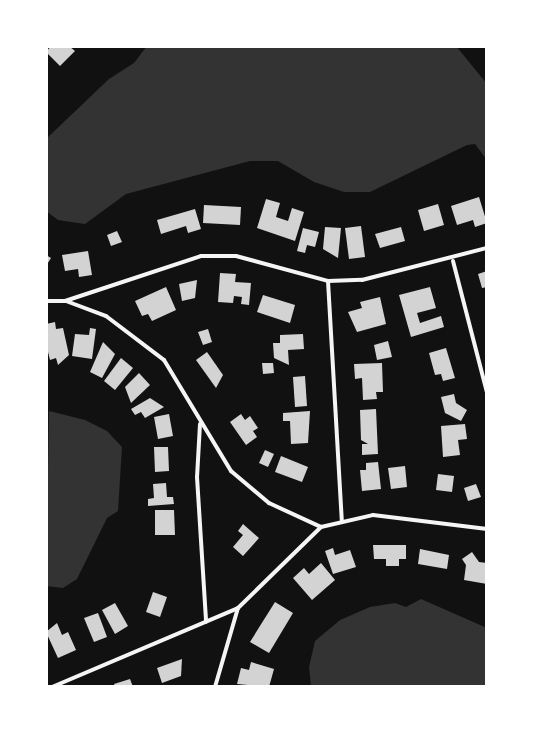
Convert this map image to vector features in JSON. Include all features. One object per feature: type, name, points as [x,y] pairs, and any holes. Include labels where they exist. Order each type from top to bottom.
[{"type":"street","points":[[46,302],[65,301],[177,261],[221,254],[328,281],[362,280],[452,261],[487,248]]},
{"type":"street","points":[[452,261],[487,392]]},
{"type":"street","points":[[328,281],[342,522]]},
{"type":"street","points":[[65,301],[106,316],[164,360],[200,424],[231,471],[268,503],[322,527]]},
{"type":"street","points":[[200,424],[197,477],[206,622]]},
{"type":"street","points":[[52,687],[238,608],[322,527],[373,515],[414,516],[487,529]]},
{"type":"street","points":[[214,687],[238,608]]},
{"type":"shaded area","points":[[147,46],[456,46],[487,84],[487,160],[475,144],[467,145],[370,192],[344,192],[314,182],[278,161],[250,161],[126,194],[85,224],[58,220],[46,211],[46,139],[109,79],[134,63]]},
{"type":"shaded area","points":[[49,411],[85,420],[107,431],[122,447],[118,511],[107,518],[77,579],[63,588],[46,586]]},
{"type":"shaded area","points":[[421,599],[487,628],[487,687],[311,686],[309,667],[315,641],[340,620],[370,607],[395,603],[406,607]]},
{"type":"building","points":[[51,46],[69,46],[75,51],[60,66],[46,52]]},
{"type":"building","points":[[479,197],[487,223],[475,227],[473,220],[457,225],[451,206]]},
{"type":"building","points":[[266,199],[280,203],[276,217],[288,221],[292,208],[304,212],[295,241],[257,228]]},
{"type":"building","points":[[438,204],[444,225],[424,231],[418,210]]},
{"type":"building","points":[[204,205],[241,207],[240,225],[203,223]]},
{"type":"building","points":[[195,209],[201,229],[188,233],[186,226],[161,234],[157,220]]},
{"type":"building","points":[[361,226],[365,257],[349,259],[345,228]]},
{"type":"building","points":[[325,227],[341,228],[338,258],[323,249]]},
{"type":"building","points":[[401,227],[405,241],[380,248],[375,234]]},
{"type":"building","points":[[303,228],[319,232],[315,247],[307,245],[305,253],[297,251]]},
{"type":"building","points":[[117,231],[122,242],[111,246],[107,235]]},
{"type":"building","points":[[88,251],[92,275],[79,277],[78,269],[65,271],[62,255]]},
{"type":"building","points":[[46,255],[51,258],[46,266]]},
{"type":"building","points":[[487,271],[487,287],[482,288],[478,274]]},
{"type":"building","points":[[220,273],[236,274],[235,282],[251,283],[249,305],[241,304],[242,297],[234,296],[233,303],[218,302]]},
{"type":"building","points":[[197,280],[195,298],[182,301],[179,284]]},
{"type":"building","points":[[166,287],[176,310],[152,321],[148,314],[142,316],[135,301]]},
{"type":"building","points":[[430,287],[436,308],[417,313],[420,323],[441,316],[444,327],[411,337],[399,295]]},
{"type":"building","points":[[263,295],[295,305],[290,323],[257,312]]},
{"type":"building","points":[[380,297],[386,324],[357,332],[348,312],[362,308],[360,302]]},
{"type":"building","points":[[55,322],[56,329],[63,328],[69,355],[58,365],[56,358],[50,360],[46,344],[46,324]]},
{"type":"building","points":[[90,328],[96,329],[92,359],[72,356],[75,334],[89,335]]},
{"type":"building","points":[[208,329],[212,342],[203,345],[198,332]]},
{"type":"building","points":[[303,334],[304,349],[288,350],[289,365],[274,358],[273,343],[280,343],[280,335]]},
{"type":"building","points":[[388,341],[392,357],[377,360],[374,345]]},
{"type":"building","points":[[103,342],[115,354],[102,378],[90,372]]},
{"type":"building","points":[[446,348],[455,378],[443,381],[441,374],[435,375],[429,353]]},
{"type":"building","points":[[207,352],[223,375],[216,388],[196,360]]},
{"type":"building","points":[[121,358],[133,368],[115,390],[104,381]]},
{"type":"building","points":[[262,363],[273,363],[274,373],[263,374]]},
{"type":"building","points":[[382,363],[383,392],[376,392],[377,399],[363,400],[362,378],[355,379],[354,364]]},
{"type":"building","points":[[139,373],[150,385],[131,403],[125,387]]},
{"type":"building","points":[[305,376],[307,406],[295,407],[293,377]]},
{"type":"building","points":[[454,394],[456,403],[467,410],[461,421],[445,413],[441,397]]},
{"type":"building","points":[[150,398],[164,407],[145,418],[141,412],[135,415],[131,409]]},
{"type":"building","points":[[376,409],[378,454],[362,455],[362,444],[368,444],[361,440],[360,410]]},
{"type":"building","points":[[310,411],[308,443],[291,444],[290,421],[283,421],[283,413]]},
{"type":"building","points":[[169,414],[173,436],[158,439],[154,417]]},
{"type":"building","points":[[241,414],[245,420],[250,416],[258,428],[253,431],[257,437],[246,445],[230,422]]},
{"type":"building","points":[[465,424],[467,439],[458,440],[460,455],[443,457],[441,426]]},
{"type":"building","points":[[154,447],[168,447],[169,471],[155,472]]},
{"type":"building","points":[[265,450],[274,454],[268,467],[259,463]]},
{"type":"building","points":[[281,456],[308,467],[302,482],[275,472]]},
{"type":"building","points":[[378,462],[381,489],[362,491],[360,470],[366,470],[366,463]]},
{"type":"building","points":[[405,466],[407,487],[391,489],[388,468]]},
{"type":"building","points":[[438,474],[454,476],[452,492],[436,490]]},
{"type":"building","points":[[166,483],[167,497],[173,497],[174,504],[148,506],[148,499],[154,498],[153,484]]},
{"type":"building","points":[[476,484],[481,497],[468,501],[464,488]]},
{"type":"building","points":[[155,510],[174,510],[175,535],[155,535]]},
{"type":"building","points":[[243,524],[259,538],[243,556],[233,547],[243,535],[238,531]]},
{"type":"building","points":[[373,545],[406,545],[406,559],[399,559],[399,566],[386,566],[386,559],[374,559]]},
{"type":"building","points":[[333,548],[335,555],[350,550],[356,567],[333,574],[325,551]]},
{"type":"building","points":[[420,549],[449,555],[447,569],[418,564]]},
{"type":"building","points":[[472,552],[479,562],[487,563],[487,584],[464,580],[466,565],[462,559]]},
{"type":"building","points":[[321,563],[335,580],[312,600],[293,578],[304,568],[309,574]]},
{"type":"building","points":[[153,592],[167,597],[160,617],[146,612]]},
{"type":"building","points":[[275,602],[293,613],[269,653],[250,642]]},
{"type":"building","points":[[115,603],[128,626],[115,634],[102,610]]},
{"type":"building","points":[[98,613],[107,637],[94,642],[84,618]]},
{"type":"building","points":[[57,623],[62,635],[68,632],[76,650],[58,658],[46,632]]},
{"type":"building","points":[[182,659],[181,676],[162,683],[157,668]]},
{"type":"building","points":[[251,662],[274,669],[269,687],[237,684],[241,668],[249,670]]},
{"type":"building","points":[[130,679],[133,687],[115,687],[114,684]]}]
